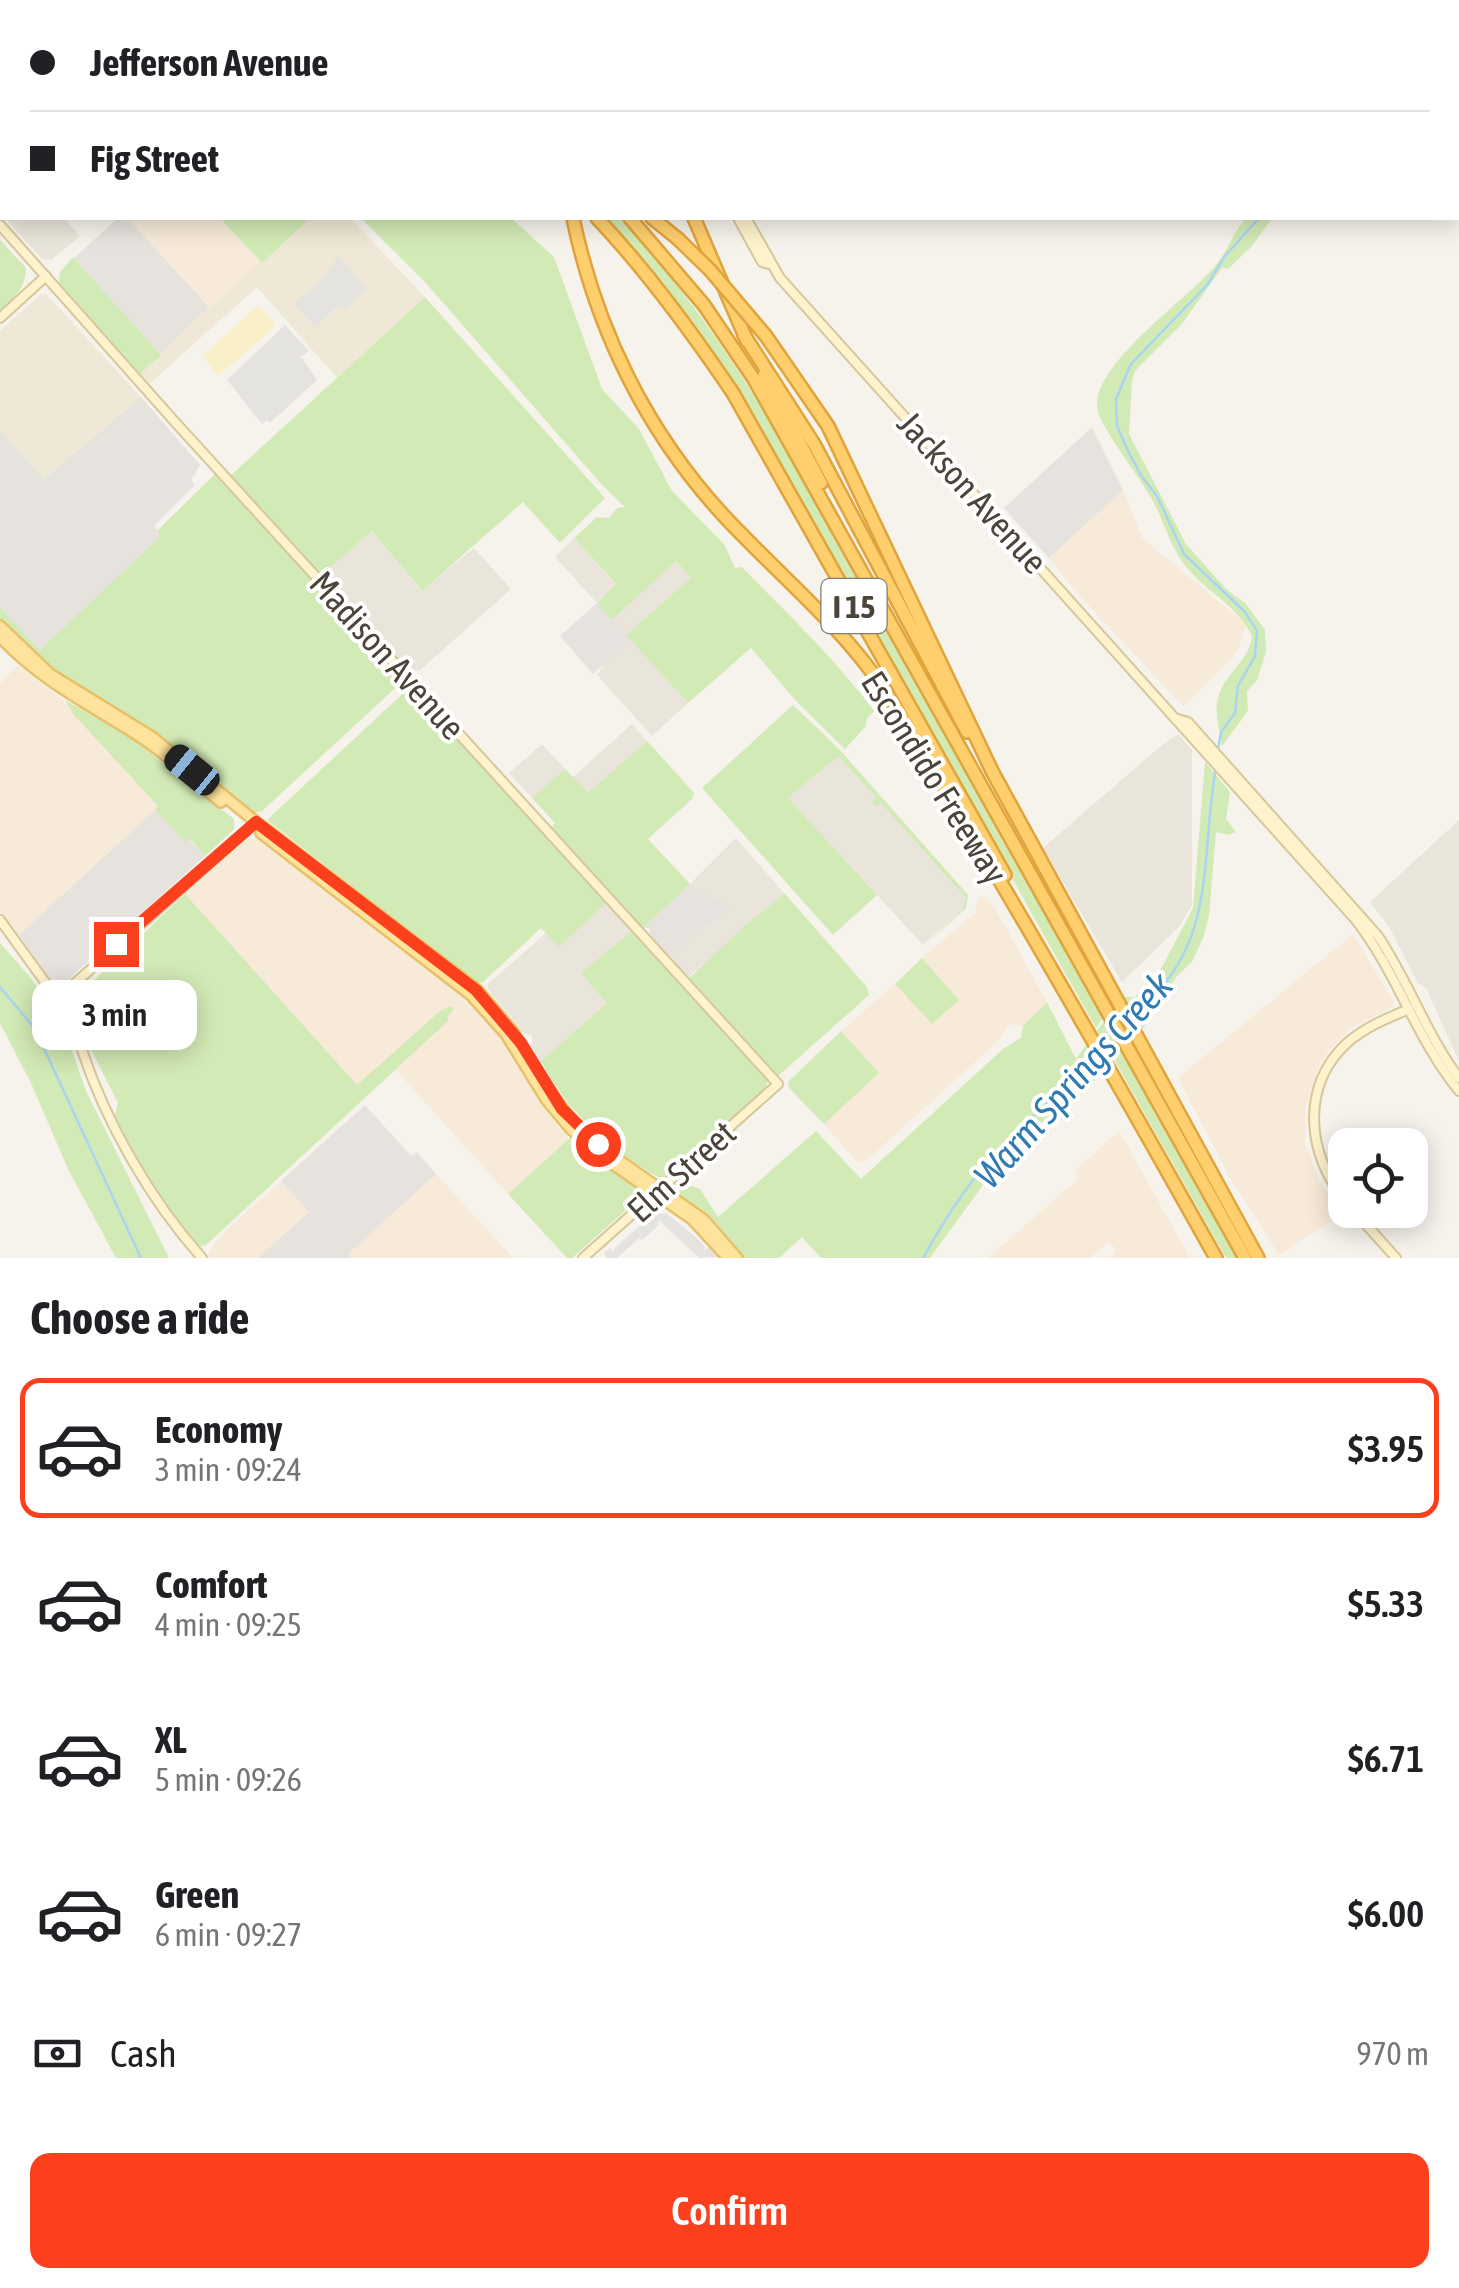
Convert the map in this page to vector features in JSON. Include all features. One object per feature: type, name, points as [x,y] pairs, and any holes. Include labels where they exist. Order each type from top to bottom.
[{"type":"highway","name":"Escondido Freeway","points":[[573,220],[602,321],[631,383],[669,447],[701,490],[829,621],[883,688],[1080,1016],[1216,1258]]},
{"type":"highway","name":"I 15","points":[[599,220],[683,319],[734,392],[1080,1016]]},
{"type":"highway","name":"I 15","points":[[632,220],[704,305],[754,379],[885,612]]},
{"type":"highway","points":[[654,220],[710,270],[766,336],[828,426],[992,772],[1103,988],[1139,1040],[1258,1258]]},
{"type":"highway","points":[[695,220],[744,335],[885,612]]},
{"type":"highway","points":[[744,335],[814,444],[958,718],[992,772]]},
{"type":"highway","name":"Escondido Freeway","points":[[885,612],[1103,988],[1133,1054],[1245,1258]]},
{"type":"main road","points":[[0,626],[50,674],[152,737],[358,910],[482,1006],[506,1034],[546,1099],[584,1142],[704,1220],[737,1258]]},
{"type":"main road","points":[[0,637],[32,668],[74,699],[151,745],[476,990],[494,1008],[573,1122]]},
{"type":"main road","points":[[358,910],[393,926]]},
{"type":"main road","points":[[546,1099],[692,1219],[728,1258]]},
{"type":"street","name":"Jackson Avenue","points":[[743,220],[769,264],[1178,718],[1188,722],[1207,750],[1358,916]]},
{"type":"street","name":"Jackson Avenue","points":[[743,220],[762,262],[769,264]]},
{"type":"street","name":"Madison Avenue","points":[[0,225],[778,1084]]},
{"type":"street","points":[[0,318],[46,276]]},
{"type":"street","points":[[64,994],[254,824]]},
{"type":"street","points":[[1358,916],[1429,1049],[1459,1091]]},
{"type":"street","points":[[1358,916],[1402,973],[1434,1041],[1459,1078]]},
{"type":"street","points":[[0,920],[50,989],[64,994],[72,1006],[82,1052],[131,1157],[170,1220],[202,1258]]},
{"type":"street","points":[[1328,1176],[1318,1155],[1313,1124],[1318,1090],[1331,1063],[1346,1044],[1366,1029],[1409,1009]]},
{"type":"street","name":"Elm Street","points":[[583,1258],[778,1084]]},
{"type":"street","points":[[1370,1228],[1396,1258]]},
{"type":"shaded area","points":[[7,220],[66,220],[80,236],[51,260],[42,259]]},
{"type":"shaded area","points":[[116,220],[129,220],[209,307],[161,355],[74,258]]},
{"type":"shaded area","points":[[129,220],[222,220],[262,263],[209,307]]},
{"type":"shaded area","points":[[308,220],[352,220],[425,297],[337,378],[257,287],[148,385],[140,374]]},
{"type":"shaded area","points":[[338,256],[368,289],[346,309],[338,306],[315,327],[294,304],[326,275]]},
{"type":"shaded area","points":[[41,294],[46,294],[141,397],[44,479],[0,430],[0,331]]},
{"type":"shaded area","points":[[285,325],[309,351],[298,359],[302,358],[317,380],[270,423],[267,420],[262,424],[227,380]]},
{"type":"shaded area","points":[[141,397],[200,465],[191,480],[195,485],[154,526],[162,536],[40,650],[0,607],[0,430],[44,479]]},
{"type":"shaded area","points":[[1092,427],[1123,490],[1049,558],[1004,508]]},
{"type":"shaded area","points":[[1123,490],[1142,538],[1246,624],[1237,652],[1184,707],[1049,558]]},
{"type":"shaded area","points":[[372,531],[421,591],[474,548],[511,589],[420,670],[409,671],[324,572]]},
{"type":"shaded area","points":[[574,538],[616,585],[597,603],[555,557]]},
{"type":"shaded area","points":[[675,561],[692,578],[626,635],[612,620]]},
{"type":"shaded area","points":[[597,603],[631,640],[593,674],[560,636]]},
{"type":"shaded area","points":[[631,640],[688,703],[652,736],[597,675]]},
{"type":"shaded area","points":[[18,665],[64,701],[159,806],[19,935],[0,912],[0,684]]},
{"type":"shaded area","points":[[632,724],[647,741],[588,794],[573,777]]},
{"type":"shaded area","points":[[1178,734],[1192,750],[1192,905],[1179,927],[1122,982],[1043,848]]},
{"type":"shaded area","points":[[542,744],[565,769],[532,798],[509,773]]},
{"type":"shaded area","points":[[838,755],[877,798],[872,802],[881,802],[966,898],[962,910],[923,945],[788,798]]},
{"type":"shaded area","points":[[155,810],[185,842],[189,839],[205,856],[62,985],[53,985],[19,935]]},
{"type":"shaded area","points":[[1459,820],[1459,1061],[1426,988],[1418,983],[1389,927],[1370,902]]},
{"type":"shaded area","points":[[247,838],[256,838],[465,998],[495,1030],[537,1098],[569,1139],[508,1194],[395,1069],[448,1020],[454,1009],[451,1006],[357,1086],[189,900],[185,894]]},
{"type":"shaded area","points":[[736,838],[785,894],[687,978],[668,956],[729,910],[690,884]]},
{"type":"shaded area","points":[[690,884],[730,909],[668,956],[650,935],[649,928],[643,928]]},
{"type":"shaded area","points":[[983,896],[995,908],[1047,1002],[1023,1026],[1010,1024],[996,1043],[865,1162],[857,1162],[824,1124],[878,1073],[841,1031],[895,984],[932,1024],[958,1001],[922,958],[975,913],[978,899]]},
{"type":"shaded area","points":[[607,902],[633,930],[582,973],[608,1002],[541,1061],[532,1047],[532,1036],[524,1033],[488,984],[546,933],[559,947]]},
{"type":"shaded area","points":[[1353,934],[1394,1002],[1392,1007],[1350,1029],[1320,1064],[1305,1108],[1305,1143],[1328,1192],[1328,1223],[1279,1255],[1228,1174],[1178,1078]]},
{"type":"shaded area","points":[[365,1105],[411,1156],[417,1152],[436,1174],[348,1254],[351,1258],[258,1258],[309,1212],[281,1181]]},
{"type":"shaded area","points":[[1119,1131],[1190,1258],[1112,1258],[1116,1248],[1108,1243],[1090,1258],[988,1258],[1077,1180],[1076,1170]]},
{"type":"shaded area","points":[[436,1174],[513,1258],[351,1258],[348,1254]]},
{"type":"shaded area","points":[[281,1181],[309,1212],[258,1258],[210,1258],[208,1254],[219,1237]]},
{"type":"shaded area","points":[[666,1213],[699,1240],[704,1251],[709,1247],[717,1257],[698,1258],[700,1255],[659,1220],[659,1225],[642,1240],[639,1238],[617,1258],[607,1258],[604,1253],[610,1248],[615,1252],[653,1214]]},
{"type":"green space","points":[[222,220],[308,220],[262,263]]},
{"type":"green space","points":[[363,220],[513,220],[554,257],[602,389],[639,429],[672,491],[724,544],[735,568],[742,567],[793,619],[874,711],[845,749],[796,701],[751,648],[688,703],[626,635],[691,578],[676,561],[612,620],[597,603],[616,584],[574,538],[597,517],[609,518],[617,508],[625,507],[425,282]]},
{"type":"green space","points":[[605,220],[623,220],[640,240],[693,306],[757,400],[1075,964],[1103,1018],[1096,1028],[737,387],[663,282]]},
{"type":"green space","points":[[1245,220],[1271,220],[1252,246],[1228,269],[1222,268],[1181,325],[1135,371],[1129,434],[1186,544],[1226,589],[1246,604],[1265,630],[1266,652],[1257,680],[1247,691],[1248,711],[1222,746],[1218,698],[1247,652],[1252,636],[1238,615],[1192,574],[1179,557],[1154,503],[1102,422],[1097,404],[1111,370],[1143,334],[1210,272]]},
{"type":"green space","points":[[0,240],[26,268],[15,297],[0,311]]},
{"type":"green space","points":[[73,257],[161,355],[140,374],[84,315],[59,282],[60,272]]},
{"type":"green space","points":[[425,297],[605,498],[560,543],[523,502],[422,591],[372,531],[320,576],[228,478]]},
{"type":"green space","points":[[215,474],[266,525],[404,680],[261,812],[254,812],[140,722],[54,671],[0,619],[0,607],[40,650],[161,536],[157,531]]},
{"type":"green space","points":[[411,686],[607,902],[559,947],[541,928],[482,983],[475,982],[267,820]]},
{"type":"green space","points":[[65,700],[126,734],[234,819],[234,829],[205,856],[190,839],[185,842]]},
{"type":"green space","points":[[793,705],[839,749],[968,895],[966,908],[924,947],[962,910],[966,898],[881,803],[876,807],[872,802],[876,797],[838,756],[788,798],[877,895],[833,935],[702,788]]},
{"type":"green space","points":[[647,741],[694,793],[648,839],[690,884],[643,928],[550,829],[555,823],[532,798],[565,769],[588,793]]},
{"type":"green space","points":[[1205,762],[1230,792],[1226,819],[1236,832],[1216,832],[1209,915],[1192,962],[1177,976],[1143,1029],[1136,1023],[1093,1082],[1086,1082],[1002,1159],[930,1258],[821,1258],[802,1237],[779,1258],[744,1258],[714,1221],[670,1188],[674,1180],[700,1189],[718,1217],[816,1131],[861,1179],[1003,1049],[1021,1038],[1023,1026],[1047,1002],[1076,1059],[1122,997],[1135,997],[1162,967],[1193,908]]},
{"type":"green space","points":[[185,894],[357,1085],[439,1012],[451,1006],[454,1009],[447,1017],[449,1020],[206,1245],[199,1247],[174,1219],[143,1172],[115,1116],[118,1103],[83,1034],[77,996]]},
{"type":"green space","points":[[785,894],[867,987],[869,995],[776,1078],[687,980]]},
{"type":"green space","points":[[633,930],[768,1078],[766,1088],[664,1180],[627,1158],[594,1130],[564,1097],[541,1061],[607,1003],[581,973]]},
{"type":"green space","points":[[0,943],[30,977],[64,1027],[86,1091],[169,1258],[116,1258],[68,1169],[0,1023]]},
{"type":"green space","points":[[922,958],[959,1000],[932,1024],[895,984]]},
{"type":"green space","points":[[841,1031],[879,1073],[824,1124],[790,1089],[788,1082]]},
{"type":"green space","points":[[1121,1049],[1238,1258],[1226,1258],[1114,1059]]},
{"type":"green space","points":[[571,1137],[637,1187],[638,1199],[572,1258],[567,1258],[508,1194]]},
{"type":"sand","points":[[257,306],[276,326],[218,376],[203,356]]},
{"type":"waterway","name":"Warm Springs Creek","points":[[1218,750],[1221,732],[1235,713],[1238,686],[1255,656],[1257,631],[1245,612],[1184,554],[1117,426],[1116,399],[1131,364],[1207,285],[1225,256],[1257,220]]},
{"type":"waterway","name":"Warm Springs Creek","points":[[1130,1013],[1160,989],[1178,965],[1190,939],[1203,884],[1216,768]]},
{"type":"waterway","points":[[0,987],[35,1029],[141,1258]]},
{"type":"waterway","name":"Warm Springs Creek","points":[[1101,1047],[1114,1029]]},
{"type":"waterway","name":"Warm Springs Creek","points":[[923,1258],[958,1200],[989,1160],[1096,1053]]},
{"type":"route","points":[[116,944],[256,822],[476,990],[521,1043],[562,1109],[598,1144]]}]
